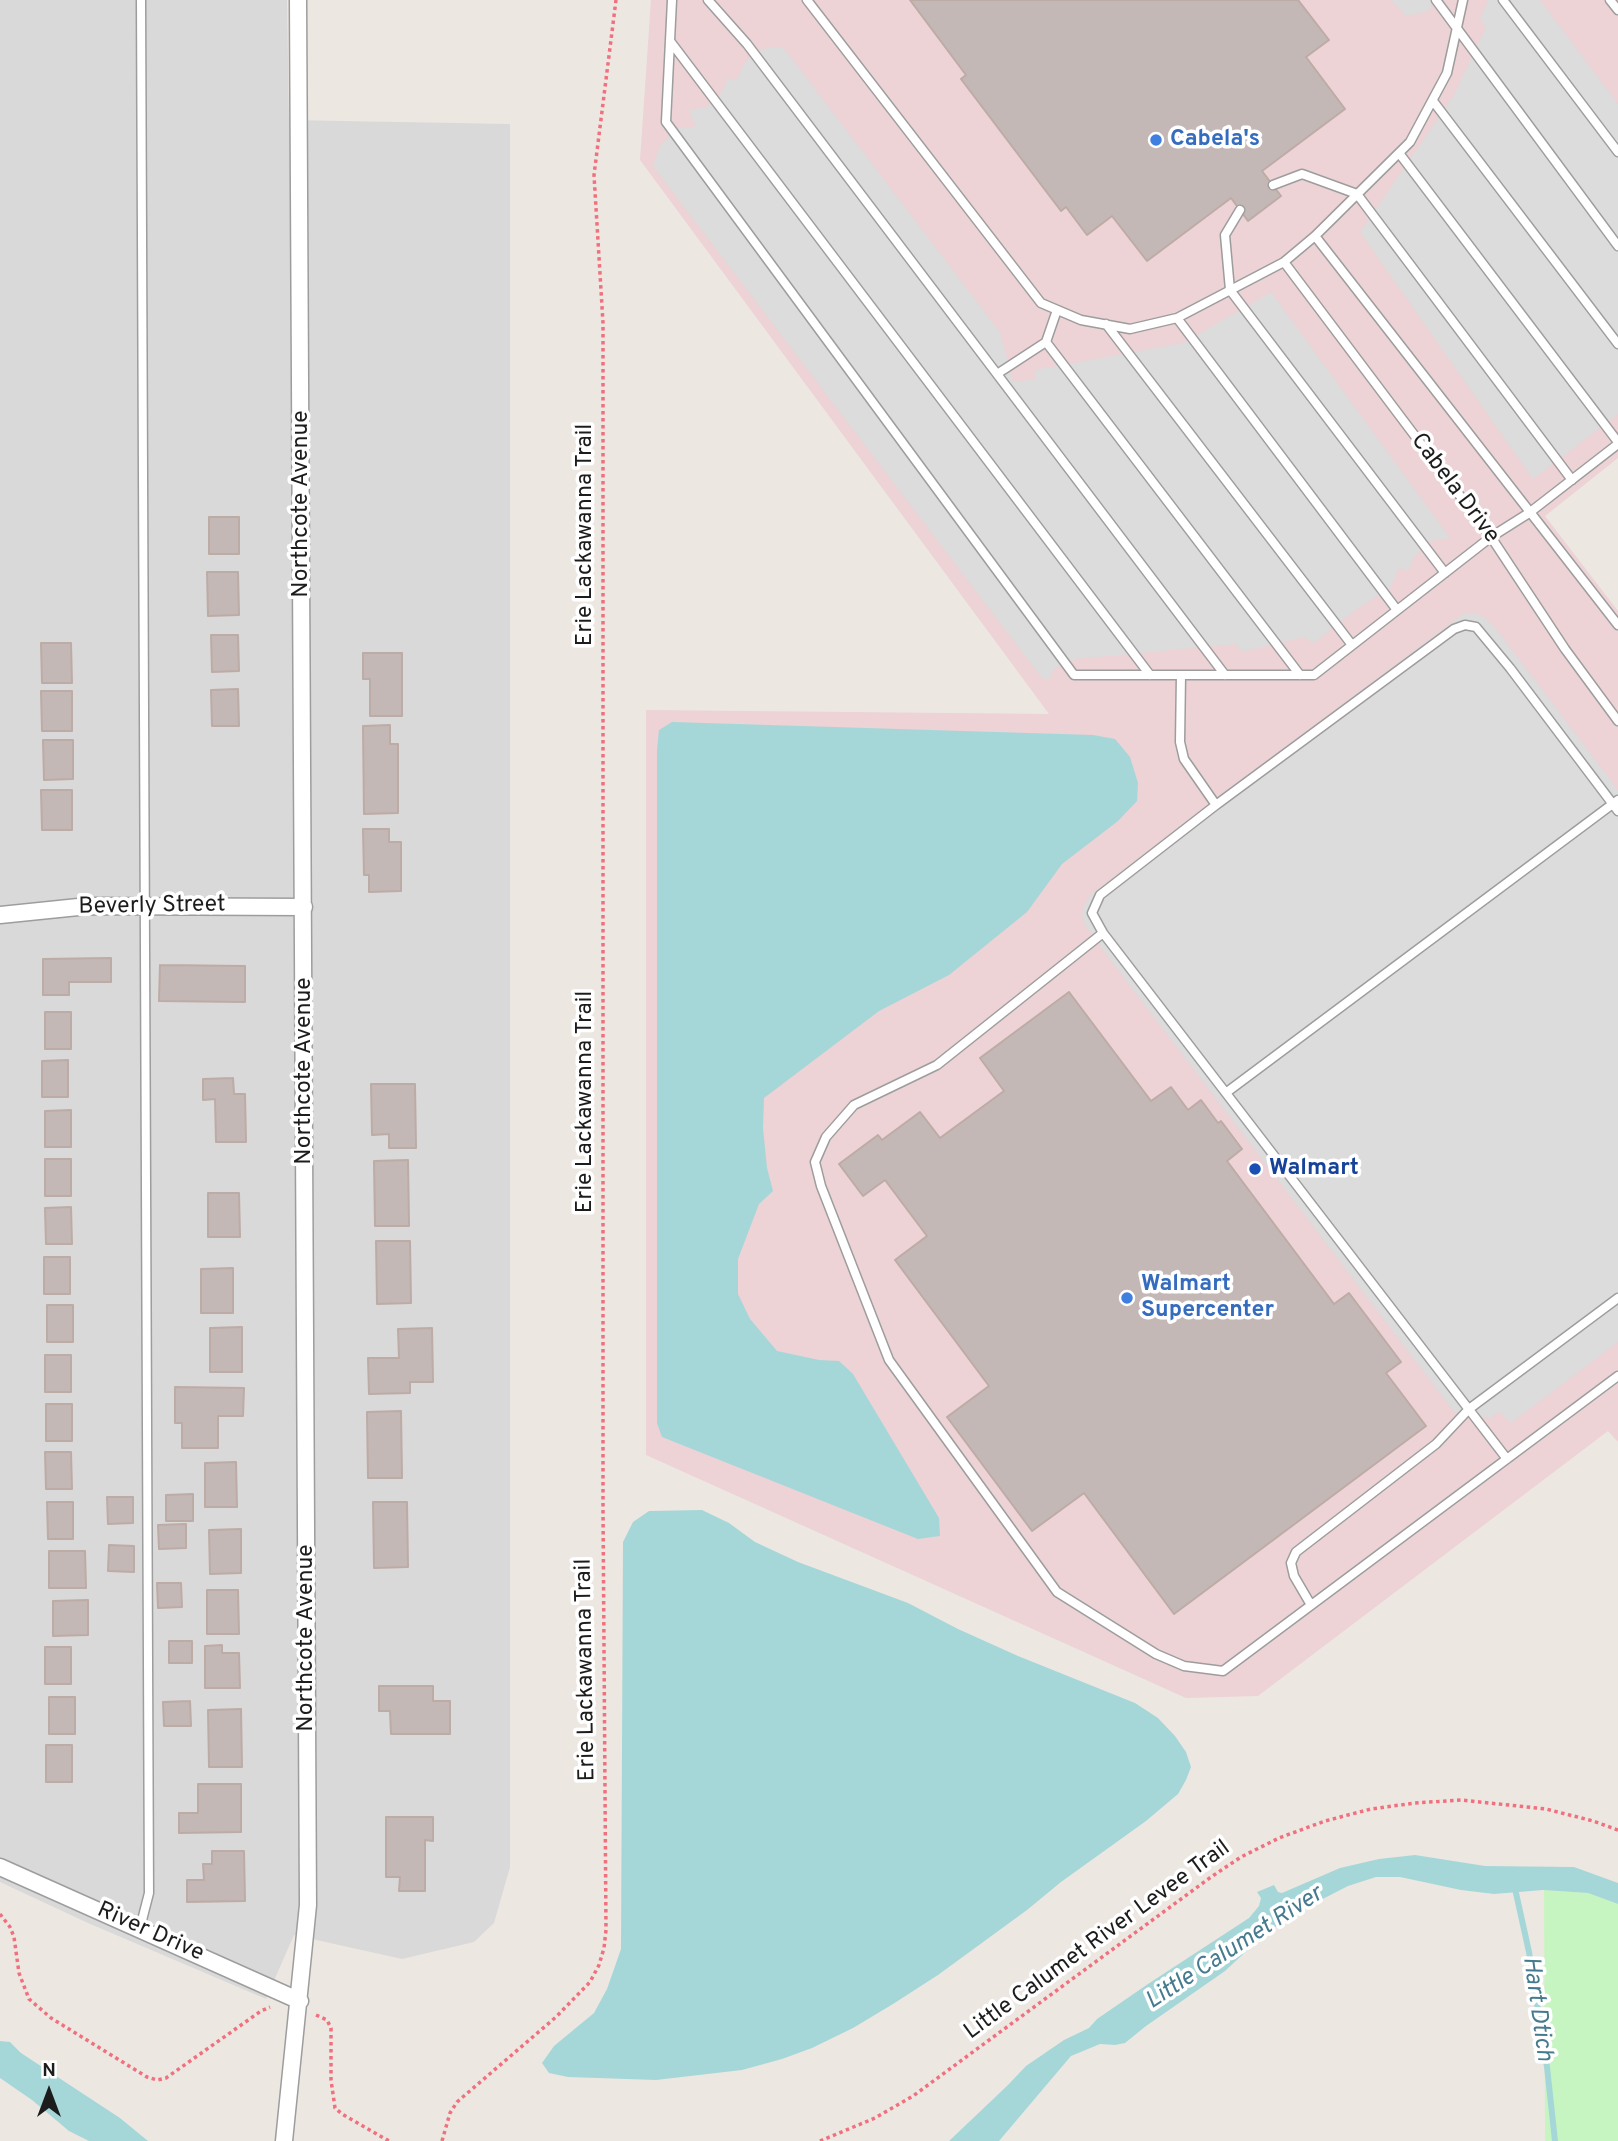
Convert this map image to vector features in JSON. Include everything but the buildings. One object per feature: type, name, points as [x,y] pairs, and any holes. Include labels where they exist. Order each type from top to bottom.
[{"type":"street","name":"Northcote Avenue","points":[[284,2141],[308,1906],[298,0]]},
{"type":"street","name":"Beverly Street","points":[[0,915],[88,906],[304,907]]},
{"type":"street","name":"River Drive","points":[[0,1867],[300,2001]]},
{"type":"lane","points":[[140,1928],[149,1893],[141,0]]},
{"type":"lane","points":[[672,0],[666,122],[1074,675],[1314,675],[1491,537],[1529,513],[1618,443],[1399,153]]},
{"type":"lane","points":[[708,0],[756,55],[1225,675]]},
{"type":"lane","points":[[807,0],[1041,303],[1081,320],[1130,329],[1177,318],[1284,262],[1315,236],[1410,142],[1447,73],[1463,0]]},
{"type":"lane","points":[[1436,0],[1618,246]]},
{"type":"lane","points":[[1503,0],[1618,152]]},
{"type":"lane","points":[[1610,0],[1618,10]]},
{"type":"lane","points":[[670,40],[1150,675]]},
{"type":"lane","points":[[1433,101],[1618,344]]},
{"type":"lane","points":[[1273,185],[1302,174],[1357,194],[1572,480]]},
{"type":"lane","points":[[1240,210],[1225,235],[1230,290],[1445,573]]},
{"type":"lane","name":"Cabela Drive","points":[[1315,236],[1618,625]]},
{"type":"lane","name":"Cabela Drive","points":[[1284,262],[1491,537],[1565,649],[1618,721]]},
{"type":"lane","points":[[997,374],[1046,342],[1057,310]]},
{"type":"lane","points":[[1177,318],[1397,610]]},
{"type":"lane","points":[[1106,324],[1352,645]]},
{"type":"lane","points":[[1046,342],[1300,675]]},
{"type":"lane","points":[[1227,1092],[1616,805],[1476,627],[1465,625],[1454,629],[1216,805],[1100,895],[1091,913],[1103,933],[1507,1459]]},
{"type":"lane","points":[[1181,675],[1179,720],[1184,759],[1216,805]]},
{"type":"lane","points":[[1103,933],[937,1065],[854,1105],[826,1137],[815,1162],[821,1186],[889,1360],[1056,1592],[1156,1654],[1184,1666],[1223,1671],[1618,1376]]},
{"type":"lane","points":[[1311,1605],[1294,1576],[1291,1563],[1296,1552],[1436,1444],[1469,1409],[1618,1298]]},
{"type":"path","name":"Erie Lackawanna Trail","points":[[442,2141],[450,2113],[457,2102],[556,2017],[590,1982],[599,1965],[606,1930],[603,1507],[603,323],[594,175],[616,0]]},
{"type":"path","name":"Little Calumet River Levee Trail","points":[[820,2141],[875,2118],[913,2096],[1211,1877],[1241,1857],[1279,1838],[1325,1821],[1371,1809],[1461,1800],[1546,1809],[1618,1830]]},
{"type":"path","points":[[0,1914],[14,1937],[23,1986],[36,2006],[61,2025],[148,2077],[157,2080],[166,2078],[261,2011],[269,2007],[275,2008]]},
{"type":"path","points":[[317,2015],[327,2020],[331,2028],[331,2080],[335,2108],[389,2141]]},
{"type":"shaded area","points":[[0,0],[287,0],[289,120],[510,124],[510,1867],[494,1923],[474,1942],[402,1959],[294,1935],[266,1999],[0,1882]]},
{"type":"shaded area","points":[[651,0],[1618,0],[1618,458],[1545,516],[1618,611],[1618,1442],[1608,1431],[1258,1696],[1186,1698],[646,1455],[646,710],[1049,714],[640,160]]},
{"type":"shaded area","points":[[1391,0],[1432,0],[1430,11],[1406,16]]},
{"type":"shaded area","points":[[1488,0],[1540,0],[1618,104],[1618,414],[1533,479],[1360,232],[1454,95],[1486,27],[1480,19]]},
{"type":"shaded area","points":[[783,47],[1000,332],[1013,382],[1036,379],[1035,370],[1183,343],[1271,292],[1450,538],[1430,541],[1414,557],[1408,571],[1399,568],[1390,588],[1354,611],[1314,643],[1304,637],[1242,652],[1236,644],[1076,659],[1054,669],[1049,680],[1041,677],[653,166],[660,146],[675,129],[697,126],[691,118],[690,110],[706,107],[722,92],[728,78],[736,81],[745,62],[762,49]]},
{"type":"shaded area","points":[[1463,614],[1481,615],[1494,626],[1618,790],[1618,1342],[1511,1423],[1499,1411],[1491,1418],[1455,1413],[1112,962],[1085,925],[1082,915],[1084,905],[1091,894]]},
{"type":"green space","points":[[1544,1890],[1588,1893],[1618,1904],[1618,2141],[1545,2141]]},
{"type":"water","points":[[672,722],[1093,735],[1115,739],[1130,757],[1138,783],[1137,801],[1118,821],[1062,864],[1027,912],[949,975],[879,1011],[764,1098],[763,1128],[767,1168],[773,1191],[759,1204],[738,1259],[738,1294],[750,1319],[777,1351],[819,1360],[839,1361],[853,1374],[939,1518],[940,1536],[918,1539],[662,1437],[657,1423],[657,750],[659,730]]},
{"type":"water","points":[[702,1510],[729,1523],[755,1542],[798,1562],[908,1603],[1018,1656],[1135,1703],[1158,1718],[1175,1736],[1186,1752],[1191,1767],[1178,1794],[1027,1910],[938,1975],[893,2004],[812,2048],[742,2070],[656,2080],[568,2077],[549,2073],[542,2063],[554,2046],[594,2013],[607,1989],[621,1949],[623,1542],[633,1522],[649,1511]]},
{"type":"water","name":"Little Calumet River","points":[[1415,1855],[1485,1866],[1574,1867],[1618,1883],[1618,1904],[1588,1893],[1543,1890],[1494,1894],[1400,1877],[1376,1877],[1348,1886],[1266,1933],[1225,1971],[1125,2043],[1100,2044],[1071,2056],[999,2141],[949,2141],[1026,2066],[1064,2040],[1089,2028],[1097,2019],[1249,1918],[1259,1906],[1261,1898],[1257,1892],[1274,1885],[1278,1892],[1282,1893],[1340,1868],[1379,1859]]},
{"type":"water","points":[[0,2041],[10,2042],[21,2053],[120,2118],[148,2141],[89,2141],[69,2131],[0,2078]]},
{"type":"waterway","name":"Hart Dtich","points":[[1514,1884],[1529,1952],[1547,2067],[1555,2141]]},
{"type":"place","name":"Cabela's","points":[[1156,140]]},
{"type":"place","name":"Walmart","points":[[1255,1169]]},
{"type":"place","name":"Walmart Supercenter","points":[[1127,1298]]}]
